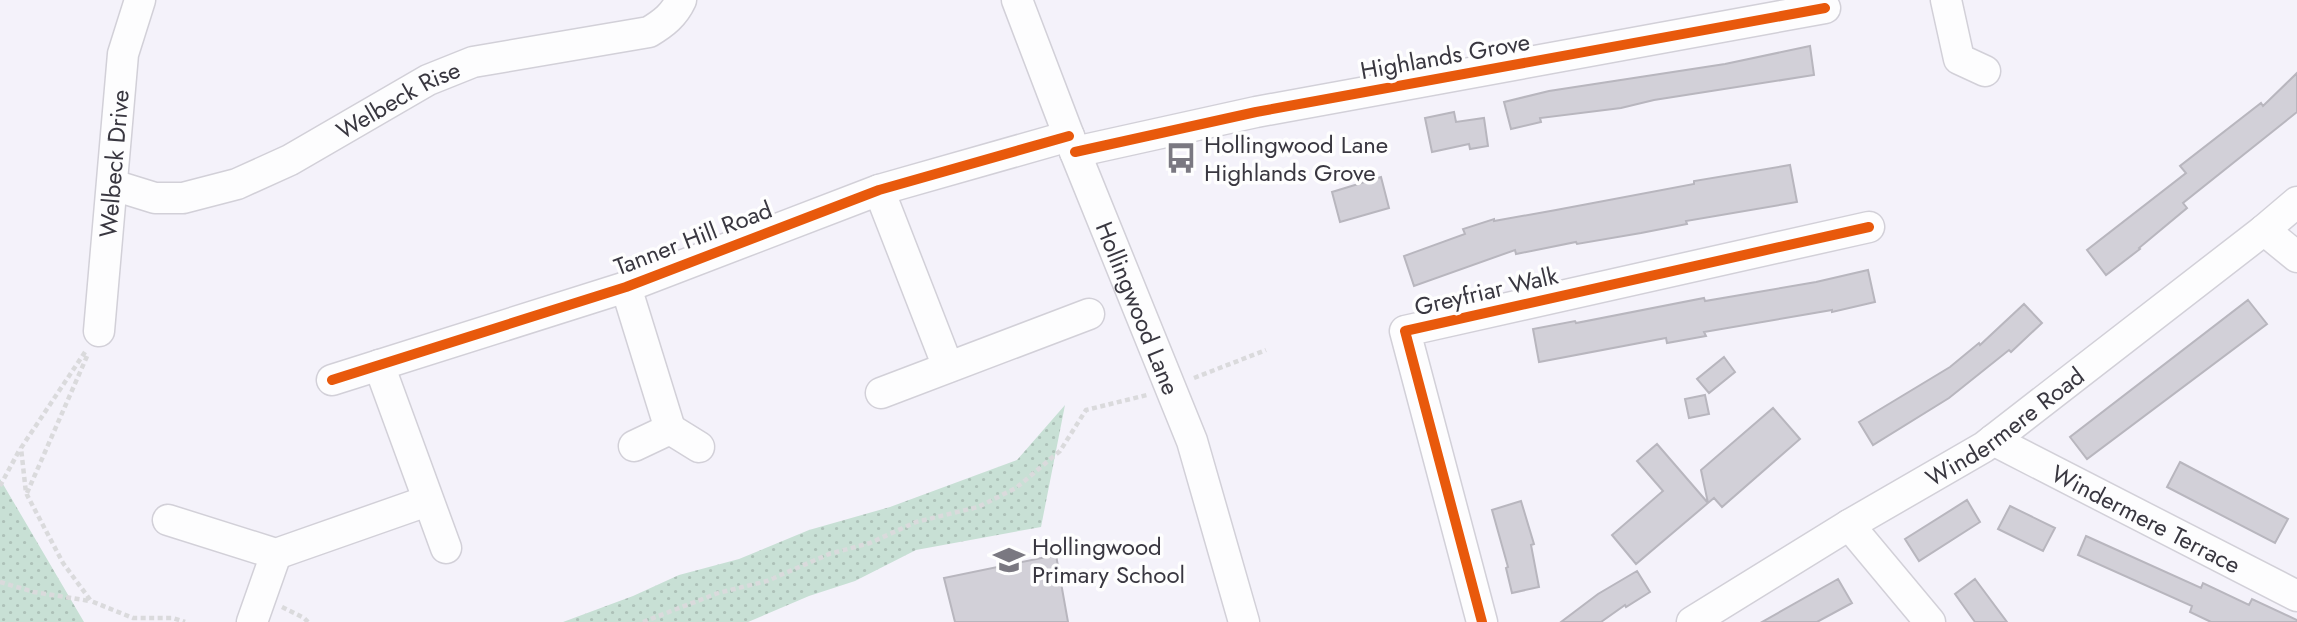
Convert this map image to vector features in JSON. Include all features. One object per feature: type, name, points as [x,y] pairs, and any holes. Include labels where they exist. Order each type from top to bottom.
[{"type":"street","name":"Welbeck Drive","points":[[99,331],[123,54],[140,0]]},
{"type":"street","name":"Welbeck Rise","points":[[113,185],[155,198],[183,198],[237,184],[290,160],[428,80],[473,62],[649,32],[676,11],[681,0]]},
{"type":"street","name":"Hollingwood Lane","points":[[1017,0],[1192,441],[1244,622]]},
{"type":"street","points":[[1946,0],[1959,59],[1985,71]]},
{"type":"street","name":"Highlands Grove","points":[[1072,144],[1825,8]]},
{"type":"street","name":"Tanner Hill Road","points":[[332,380],[626,287],[879,190],[1072,144]]},
{"type":"street","points":[[879,190],[948,368]]},
{"type":"street","name":"Windermere Road","points":[[1692,622],[1993,440],[2297,202]]},
{"type":"street","name":"Greyfriar Walk","points":[[1482,622],[1405,331],[1870,227]]},
{"type":"street","points":[[2264,230],[2297,257]]},
{"type":"street","points":[[626,287],[670,429],[699,447]]},
{"type":"street","points":[[881,393],[1089,314]]},
{"type":"street","points":[[379,365],[446,548]]},
{"type":"street","points":[[634,446],[670,429]]},
{"type":"street","name":"Windermere Terrace","points":[[1993,440],[2297,596]]},
{"type":"street","points":[[168,520],[276,554],[427,501]]},
{"type":"street","points":[[1849,525],[1930,622]]},
{"type":"street","points":[[252,622],[276,554]]},
{"type":"path","points":[[0,486],[21,448],[99,331]]},
{"type":"path","points":[[26,494],[99,331]]},
{"type":"path","points":[[643,622],[718,593],[767,581],[829,554],[870,543],[916,522],[978,507],[1016,488],[1060,451],[1086,410],[1170,387],[1266,350]]},
{"type":"path","points":[[21,448],[26,494],[63,563],[91,601]]},
{"type":"path","points":[[0,582],[34,592],[91,601],[133,618],[173,618],[185,622]]},
{"type":"green space","points":[[1065,405],[1041,527],[916,550],[855,581],[809,596],[748,622],[563,622],[633,596],[679,575],[739,559],[809,530],[890,507],[1017,460]]},
{"type":"green space","points":[[0,479],[84,622],[0,622]]},
{"type":"building","points":[[1810,46],[1814,75],[1654,100],[1621,108],[1540,118],[1541,122],[1511,129],[1504,102],[1549,91],[1725,64]]},
{"type":"building","points":[[2297,73],[2297,112],[2183,203],[2187,208],[2106,275],[2087,250],[2186,173],[2180,166],[2261,103],[2263,106]]},
{"type":"building","points":[[1454,112],[1456,122],[1484,118],[1488,146],[1470,149],[1469,144],[1432,152],[1425,118]]},
{"type":"building","points":[[1790,165],[1797,202],[1686,221],[1687,224],[1577,244],[1576,242],[1516,254],[1515,250],[1414,286],[1404,256],[1465,234],[1463,229],[1494,219],[1556,210],[1694,184],[1694,181]]},
{"type":"building","points":[[1381,177],[1389,208],[1340,222],[1332,192]]},
{"type":"building","points":[[1868,270],[1875,302],[1832,312],[1704,332],[1706,336],[1667,343],[1666,338],[1539,362],[1533,329],[1704,298],[1705,301],[1816,282]]},
{"type":"building","points":[[2248,300],[2267,324],[2087,459],[2070,437]]},
{"type":"building","points":[[2024,304],[2042,323],[2011,352],[2009,350],[1949,398],[1873,445],[1859,422],[1950,367],[1979,343],[1980,345]]},
{"type":"building","points":[[1724,357],[1735,372],[1709,393],[1697,379]]},
{"type":"building","points":[[1705,395],[1709,414],[1689,418],[1685,399]]},
{"type":"building","points":[[1773,408],[1800,439],[1722,507],[1714,498],[1708,503],[1701,470]]},
{"type":"building","points":[[1657,444],[1708,503],[1636,564],[1612,535],[1663,491],[1637,461]]},
{"type":"building","points":[[2180,462],[2288,519],[2275,543],[2167,487]]},
{"type":"building","points":[[1967,500],[1980,522],[1919,561],[1905,539]]},
{"type":"building","points":[[1521,501],[1534,544],[1531,545],[1539,587],[1512,593],[1506,568],[1508,567],[1492,510]]},
{"type":"building","points":[[2010,506],[2055,528],[2043,551],[1998,529]]},
{"type":"building","points":[[2086,536],[2201,588],[2203,583],[2249,605],[2252,599],[2297,622],[2211,622],[2190,612],[2192,606],[2078,555]]},
{"type":"building","points":[[1056,555],[1068,622],[955,622],[944,578]]},
{"type":"building","points":[[1637,571],[1650,592],[1601,622],[1561,622],[1598,594]]},
{"type":"building","points":[[1838,579],[1852,603],[1817,622],[1762,622]]},
{"type":"building","points":[[1975,579],[2007,622],[1975,622],[1955,594]]},
{"type":"cycle path","points":[[1075,152],[1256,112],[1825,8]]},
{"type":"cycle path","points":[[332,380],[626,287],[879,190],[1069,136]]},
{"type":"cycle path","points":[[1482,622],[1405,331],[1869,227]]},
{"type":"place","name":"Hollingwood Lane Highlands Grove","points":[[1181,158]]},
{"type":"place","name":"Hollingwood Primary School","points":[[1009,560]]}]
